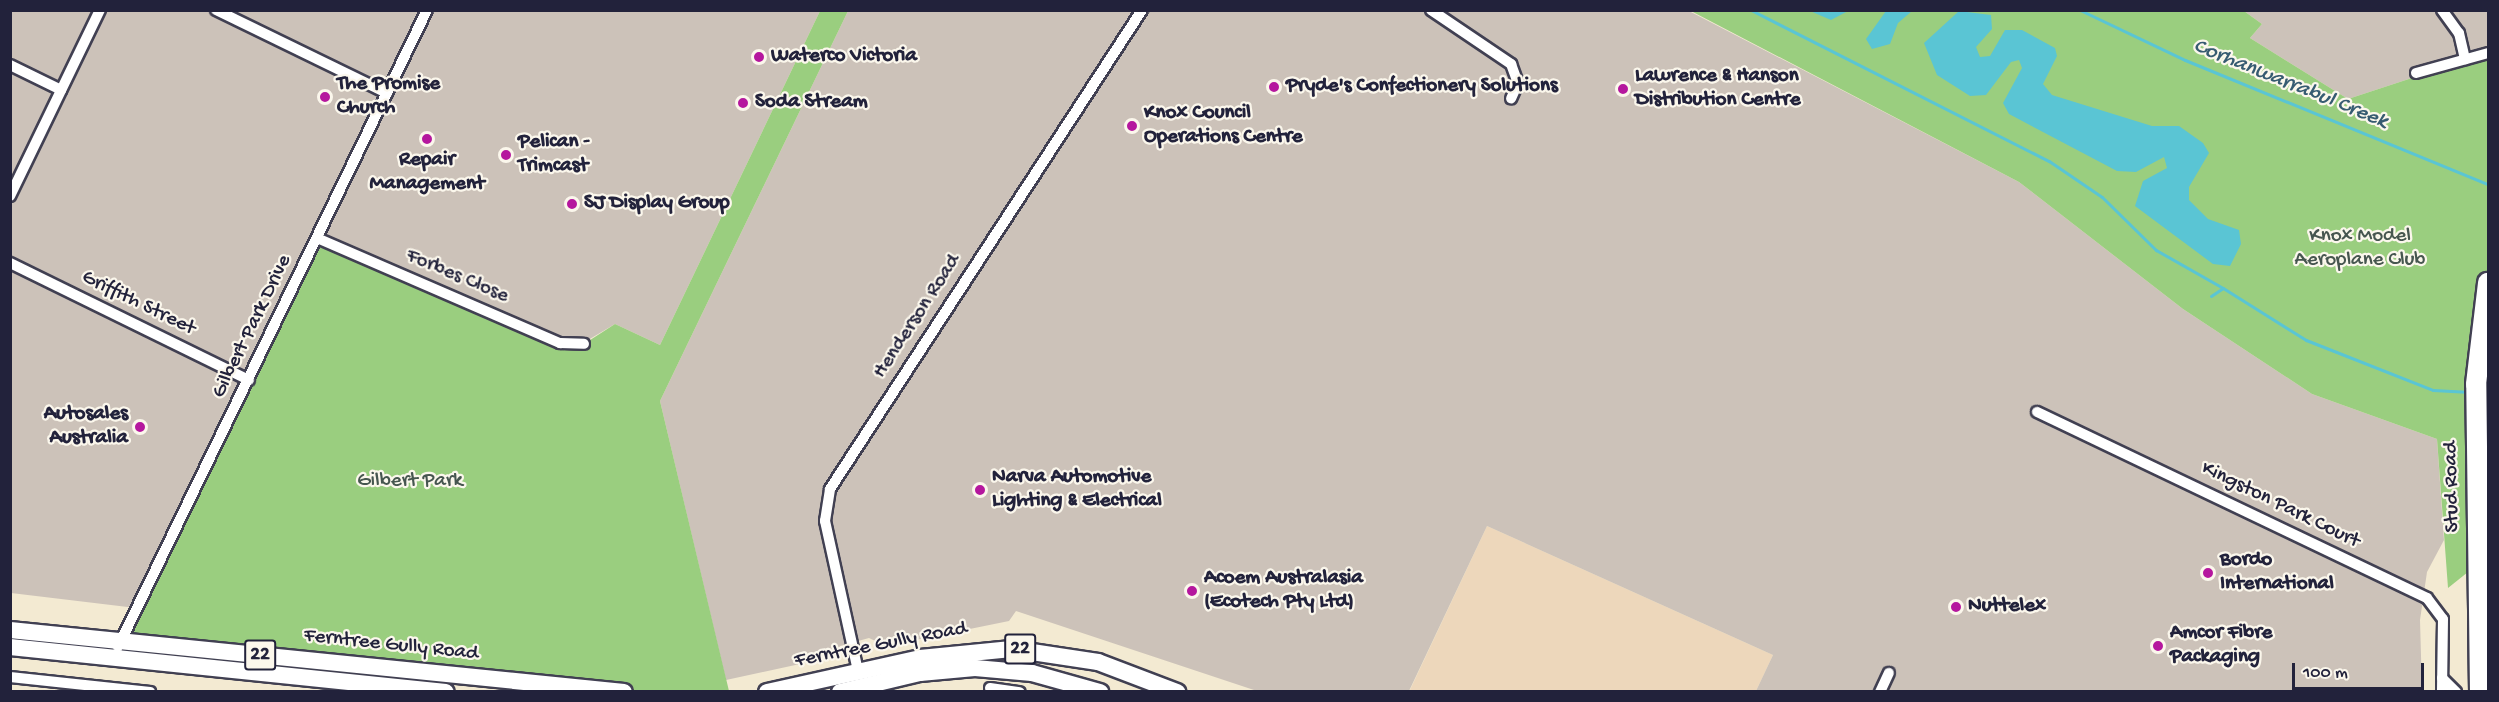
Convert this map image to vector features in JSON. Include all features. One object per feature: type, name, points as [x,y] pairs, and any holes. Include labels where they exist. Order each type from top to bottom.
[{"type":"highway","name":"Stud Road","points":[[2480,692],[2476,384],[2488,283]]},
{"type":"main road","name":"Ferntree Gully Road","points":[[10,630],[571,689],[624,692]]},
{"type":"main road","name":"Ferntree Gully Road","points":[[10,647],[117,660],[446,692]]},
{"type":"main road","name":"Ferntree Gully Road","points":[[840,692],[861,683],[964,651],[1022,649],[1075,656],[1177,692]]},
{"type":"main road","points":[[1063,686],[1075,656]]},
{"type":"main road","name":"Ferntree Gully Road","points":[[767,692],[861,683],[975,668],[1100,692]]},
{"type":"main road","points":[[401,686],[402,670]]},
{"type":"street","points":[[10,196],[100,10]]},
{"type":"street","points":[[216,10],[387,93]]},
{"type":"street","name":"Gilbert Park Drive","points":[[117,660],[118,641],[249,380],[427,10]]},
{"type":"street","name":"Henderson Road","points":[[861,683],[825,521],[830,489],[1142,10]]},
{"type":"street","points":[[1431,10],[1511,64],[1518,82],[1511,99]]},
{"type":"street","points":[[2442,10],[2459,33],[2465,59]]},
{"type":"street","points":[[2416,73],[2488,53]]},
{"type":"street","points":[[10,65],[61,90]]},
{"type":"street","name":"Forbes Close","points":[[317,238],[560,343],[584,344]]},
{"type":"street","name":"Griffith Street","points":[[10,263],[249,380]]},
{"type":"street","name":"Kingston Park Court","points":[[2037,411],[2427,598],[2443,619],[2442,692]]},
{"type":"street","points":[[1880,692],[1889,673]]},
{"type":"street","points":[[10,678],[150,692]]},
{"type":"street","points":[[2442,678],[2456,692]]},
{"type":"street","points":[[990,688],[1020,692]]},
{"type":"shaded area","points":[[11,11],[820,11],[660,345],[615,324],[136,608],[11,593]]},
{"type":"shaded area","points":[[848,11],[1689,11],[2019,182],[2183,309],[2312,394],[2437,439],[2444,540],[2427,572],[2420,620],[2422,691],[1756,691],[1773,655],[1487,526],[1409,691],[1257,691],[1016,611],[1009,621],[886,646],[869,638],[840,646],[832,657],[726,680],[660,401]]},
{"type":"shaded area","points":[[2244,11],[2488,11],[2488,53],[2348,99],[2250,38],[2262,24]]},
{"type":"shaded area","points":[[1487,526],[1773,655],[1756,691],[1409,692]]},
{"type":"green space","name":"Gilbert Park","points":[[820,11],[848,11],[660,401],[729,691],[624,692],[118,641],[317,238],[560,343],[584,344],[615,324],[660,345]]},
{"type":"green space","name":"Knox Model Aeroplane Club","points":[[1691,11],[2244,11],[2262,24],[2250,38],[2348,99],[2488,53],[2488,283],[2478,564],[2448,588],[2437,439],[2312,394],[2183,309],[2019,182]]},
{"type":"water","points":[[1810,11],[1848,11],[1831,20]]},
{"type":"water","points":[[1886,11],[1912,11],[1898,23],[1890,44],[1872,49],[1866,39]]},
{"type":"water","points":[[1959,11],[1991,15],[1992,29],[1976,47],[1980,57],[1990,56],[2005,30],[2022,30],[2055,48],[2057,56],[2043,84],[2052,95],[2152,126],[2179,126],[2203,143],[2209,153],[2189,187],[2189,200],[2208,219],[2239,230],[2241,244],[2230,266],[2213,264],[2135,206],[2143,181],[2167,168],[2164,157],[2136,172],[2117,171],[2009,114],[2003,103],[2022,68],[2019,60],[2011,62],[1986,95],[1970,96],[1937,75],[1924,43]]},
{"type":"waterway","points":[[1751,10],[2049,161],[2102,197],[2156,250],[2223,288]]},
{"type":"waterway","name":"Corhanwarrabul Creek","points":[[2080,10],[2185,60],[2488,184]]},
{"type":"waterway","points":[[2211,296],[2223,288],[2306,340],[2433,390],[2470,392]]},
{"type":"place","name":"Waterco Victoria","points":[[759,57]]},
{"type":"place","name":"Pryde's Confectionery Solutions","points":[[1274,87]]},
{"type":"place","name":"Lawrence & Hanson Distribution Centre","points":[[1623,89]]},
{"type":"place","name":"The Promise Church","points":[[325,97]]},
{"type":"place","name":"Soda Stream","points":[[743,103]]},
{"type":"place","name":"Knox Council Operations Centre","points":[[1132,126]]},
{"type":"place","name":"Repair Management","points":[[427,139]]},
{"type":"place","name":"Pelican - Trimcast","points":[[506,155]]},
{"type":"place","name":"SJ Display Group","points":[[572,204]]},
{"type":"place","name":"Autosales Australia","points":[[140,427]]},
{"type":"place","name":"Narva Automotive Lighting & Electrical","points":[[980,490]]},
{"type":"place","name":"Bordo International","points":[[2208,573]]},
{"type":"place","name":"Acoem Australasia (Ecotech Pty Ltd)","points":[[1192,591]]},
{"type":"place","name":"Nuttelex","points":[[1956,607]]},
{"type":"place","name":"Amcor Fibre Packaging","points":[[2158,646]]}]
